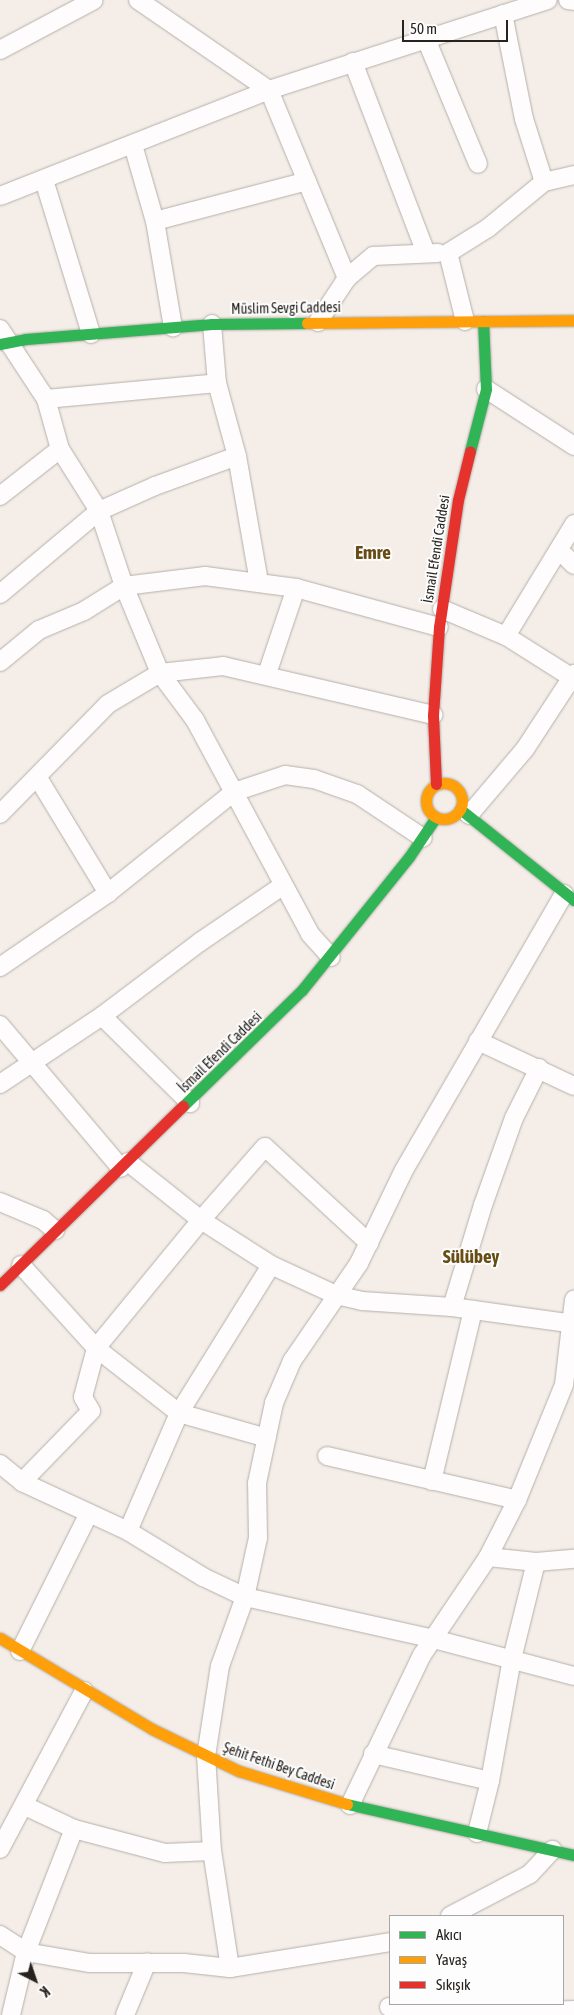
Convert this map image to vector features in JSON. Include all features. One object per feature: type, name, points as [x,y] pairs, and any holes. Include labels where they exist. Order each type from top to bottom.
[{"type":"street","points":[[0,50],[94,0]]},
{"type":"street","points":[[138,0],[269,90],[347,278]]},
{"type":"street","points":[[0,196],[269,90],[548,0]]},
{"type":"street","points":[[568,0],[574,1]]},
{"type":"street","points":[[503,14],[524,119],[544,182]]},
{"type":"street","points":[[426,39],[478,164]]},
{"type":"street","points":[[353,62],[426,253]]},
{"type":"street","points":[[133,145],[155,220],[173,327]]},
{"type":"street","points":[[318,322],[347,278],[373,256],[448,253],[488,228],[544,182],[574,175]]},
{"type":"street","points":[[44,180],[91,334]]},
{"type":"street","points":[[155,220],[307,181]]},
{"type":"street","points":[[448,253],[465,321]]},
{"type":"street","name":"Müslim Sevgi Caddesi","points":[[3,338],[91,334],[212,324],[574,320]]},
{"type":"street","name":"İsmail Efendi Caddesi","points":[[436,784],[433,715],[439,627],[458,500],[486,389],[484,321]]},
{"type":"street","points":[[212,324],[217,383],[238,456],[259,582]]},
{"type":"street","points":[[3,338],[46,399],[60,449],[99,511],[124,586],[160,673],[194,720],[234,792],[282,886],[310,934],[331,957]]},
{"type":"street","points":[[46,399],[217,383]]},
{"type":"street","points":[[486,389],[574,446]]},
{"type":"street","points":[[0,496],[60,449]]},
{"type":"street","points":[[0,594],[99,511],[154,486],[238,456]]},
{"type":"street","points":[[506,636],[574,524]]},
{"type":"street","points":[[559,550],[574,564]]},
{"type":"street","points":[[0,662],[39,630],[84,611],[124,586],[205,576],[296,588],[439,627]]},
{"type":"street","points":[[267,674],[296,588]]},
{"type":"street","points":[[230,1968],[212,1851],[206,1756],[220,1666],[245,1597],[258,1538],[257,1483],[274,1403],[292,1361],[369,1243],[404,1170],[478,1041],[569,897],[464,812],[458,789],[448,783],[436,784],[426,798],[428,810],[436,818],[448,818],[464,812],[524,749],[573,676],[506,636],[442,609]]},
{"type":"street","points":[[0,814],[38,778],[108,704],[160,673],[223,666],[267,674],[433,715]]},
{"type":"street","points":[[0,967],[108,893],[234,792],[286,775],[314,779],[357,794],[423,838]]},
{"type":"street","points":[[38,778],[108,893]]},
{"type":"street","name":"İsmail Efendi Caddesi","points":[[0,1285],[277,1017],[331,957],[423,838],[436,818]]},
{"type":"street","points":[[0,1084],[29,1062],[102,1016],[200,942],[282,886]]},
{"type":"street","points":[[102,1016],[190,1103]]},
{"type":"street","points":[[0,1025],[29,1062],[125,1165],[201,1220],[272,1266],[336,1295],[410,1307],[452,1307],[572,1324]]},
{"type":"street","points":[[478,1041],[574,1086]]},
{"type":"street","points":[[452,1307],[486,1197],[514,1118],[539,1068]]},
{"type":"street","points":[[22,1482],[91,1411],[84,1397],[96,1348],[201,1220],[266,1147],[369,1243]]},
{"type":"street","points":[[0,1202],[43,1220],[55,1230]]},
{"type":"street","points":[[21,1265],[96,1348],[179,1412],[267,1438]]},
{"type":"street","points":[[128,1531],[179,1412],[272,1266]]},
{"type":"street","points":[[350,1805],[422,1655],[488,1557],[517,1500],[564,1385],[574,1300]]},
{"type":"street","points":[[432,1481],[473,1310]]},
{"type":"street","points":[[327,1456],[517,1500]]},
{"type":"street","points":[[0,1464],[22,1482],[128,1531],[203,1577],[245,1597],[434,1639],[574,1676]]},
{"type":"street","points":[[20,1651],[89,1514]]},
{"type":"street","points":[[488,1557],[536,1562],[574,1559]]},
{"type":"street","points":[[477,1833],[490,1781],[512,1659],[536,1562]]},
{"type":"street","name":"Şehit Fethi Bey Caddesi","points":[[0,1638],[84,1691],[206,1756],[264,1780],[350,1805],[574,1855]]},
{"type":"street","points":[[0,1849],[25,1806],[84,1691]]},
{"type":"street","points":[[373,1754],[490,1781]]},
{"type":"street","points":[[25,1806],[74,1829],[165,1853],[212,1851]]},
{"type":"street","points":[[11,2015],[26,1952],[74,1829]]},
{"type":"street","points":[[452,1915],[530,1874],[552,1850]]},
{"type":"street","points":[[0,1935],[26,1952],[90,1963],[148,1962],[230,1968],[389,1942]]},
{"type":"street","points":[[125,2015],[148,1962]]},
{"type":"street","points":[[389,2005],[491,2013],[574,2010]]},
{"type":"traffic: fast","points":[[470,451],[486,389],[483,321]]},
{"type":"traffic: fast","points":[[0,344],[26,339],[212,324],[307,323]]},
{"type":"traffic: fast","points":[[460,809],[574,900]]},
{"type":"traffic: fast","points":[[183,1106],[302,990],[409,857],[436,817]]},
{"type":"traffic: fast","points":[[347,1804],[574,1855]]},
{"type":"traffic: slow","points":[[307,323],[574,320]]},
{"type":"traffic: slow","points":[[444,783],[451,784],[457,788],[461,794],[462,801],[461,808],[457,814],[451,818],[444,819],[437,818],[431,814],[427,808],[426,801],[427,794],[431,788],[437,784],[444,783]]},
{"type":"traffic: slow","points":[[0,1638],[152,1729],[239,1771],[347,1804]]},
{"type":"traffic: jam","points":[[436,784],[433,715],[439,627],[458,500],[470,451]]},
{"type":"traffic: jam","points":[[0,1285],[183,1106]]},
{"type":"district","name":"Emre","points":[[373,553]]},
{"type":"district","name":"Sülübey","points":[[471,1257]]}]
